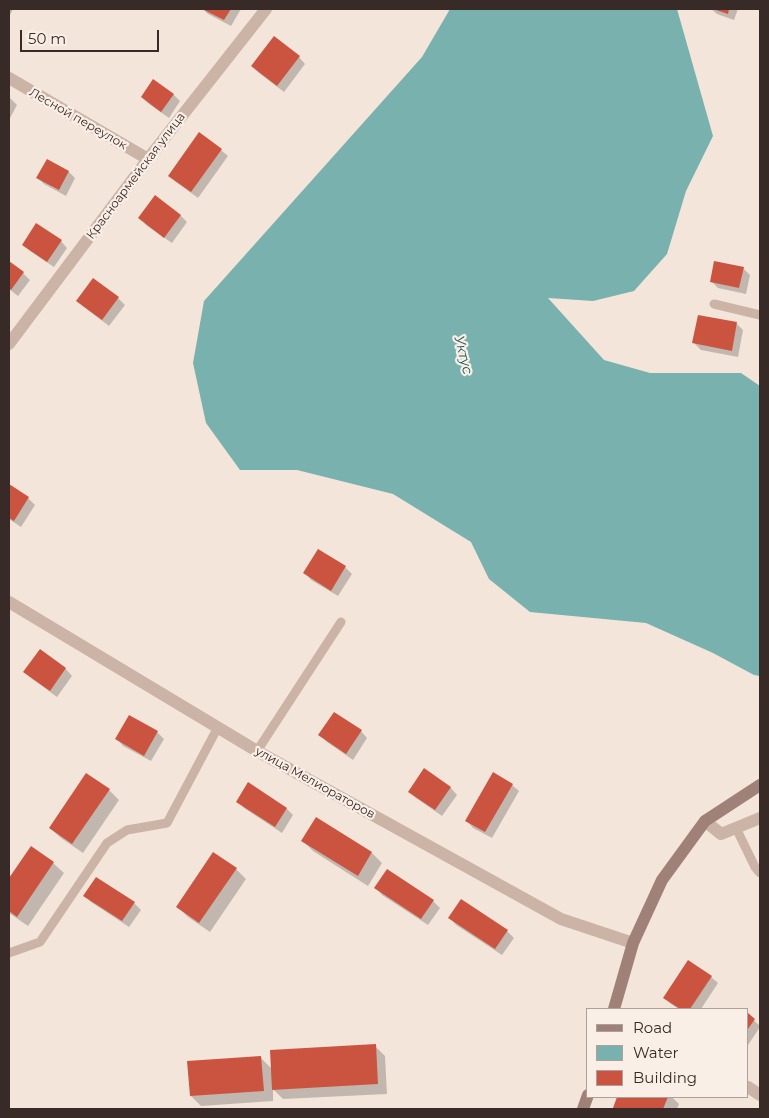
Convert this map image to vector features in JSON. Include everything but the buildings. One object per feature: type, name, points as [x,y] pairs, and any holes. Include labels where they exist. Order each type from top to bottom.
[{"type":"street","name":"Красноармейская улица","points":[[9,344],[148,159],[266,9]]},
{"type":"street","name":"Лесной переулок","points":[[9,78],[148,159]]},
{"type":"street","name":"улица Мелиораторов","points":[[9,602],[257,751],[561,919],[633,943]]},
{"type":"street","points":[[614,1008],[633,943],[662,880],[705,821],[760,785]]},
{"type":"street","points":[[705,821],[721,834],[760,818]]},
{"type":"street","points":[[749,1088],[760,1095]]},
{"type":"lane","points":[[714,304],[760,315]]},
{"type":"lane","points":[[257,751],[341,622]]},
{"type":"lane","points":[[9,953],[40,942],[107,843],[127,830],[167,823],[218,727]]},
{"type":"lane","points":[[736,828],[755,867],[760,873]]},
{"type":"water","name":"Уктус","points":[[450,9],[677,9],[713,136],[686,191],[667,254],[634,291],[593,301],[548,298],[604,360],[650,373],[741,373],[760,386],[760,676],[754,675],[713,653],[646,623],[530,612],[489,579],[471,542],[393,494],[297,470],[240,470],[206,423],[193,363],[204,301],[422,57]]}]
